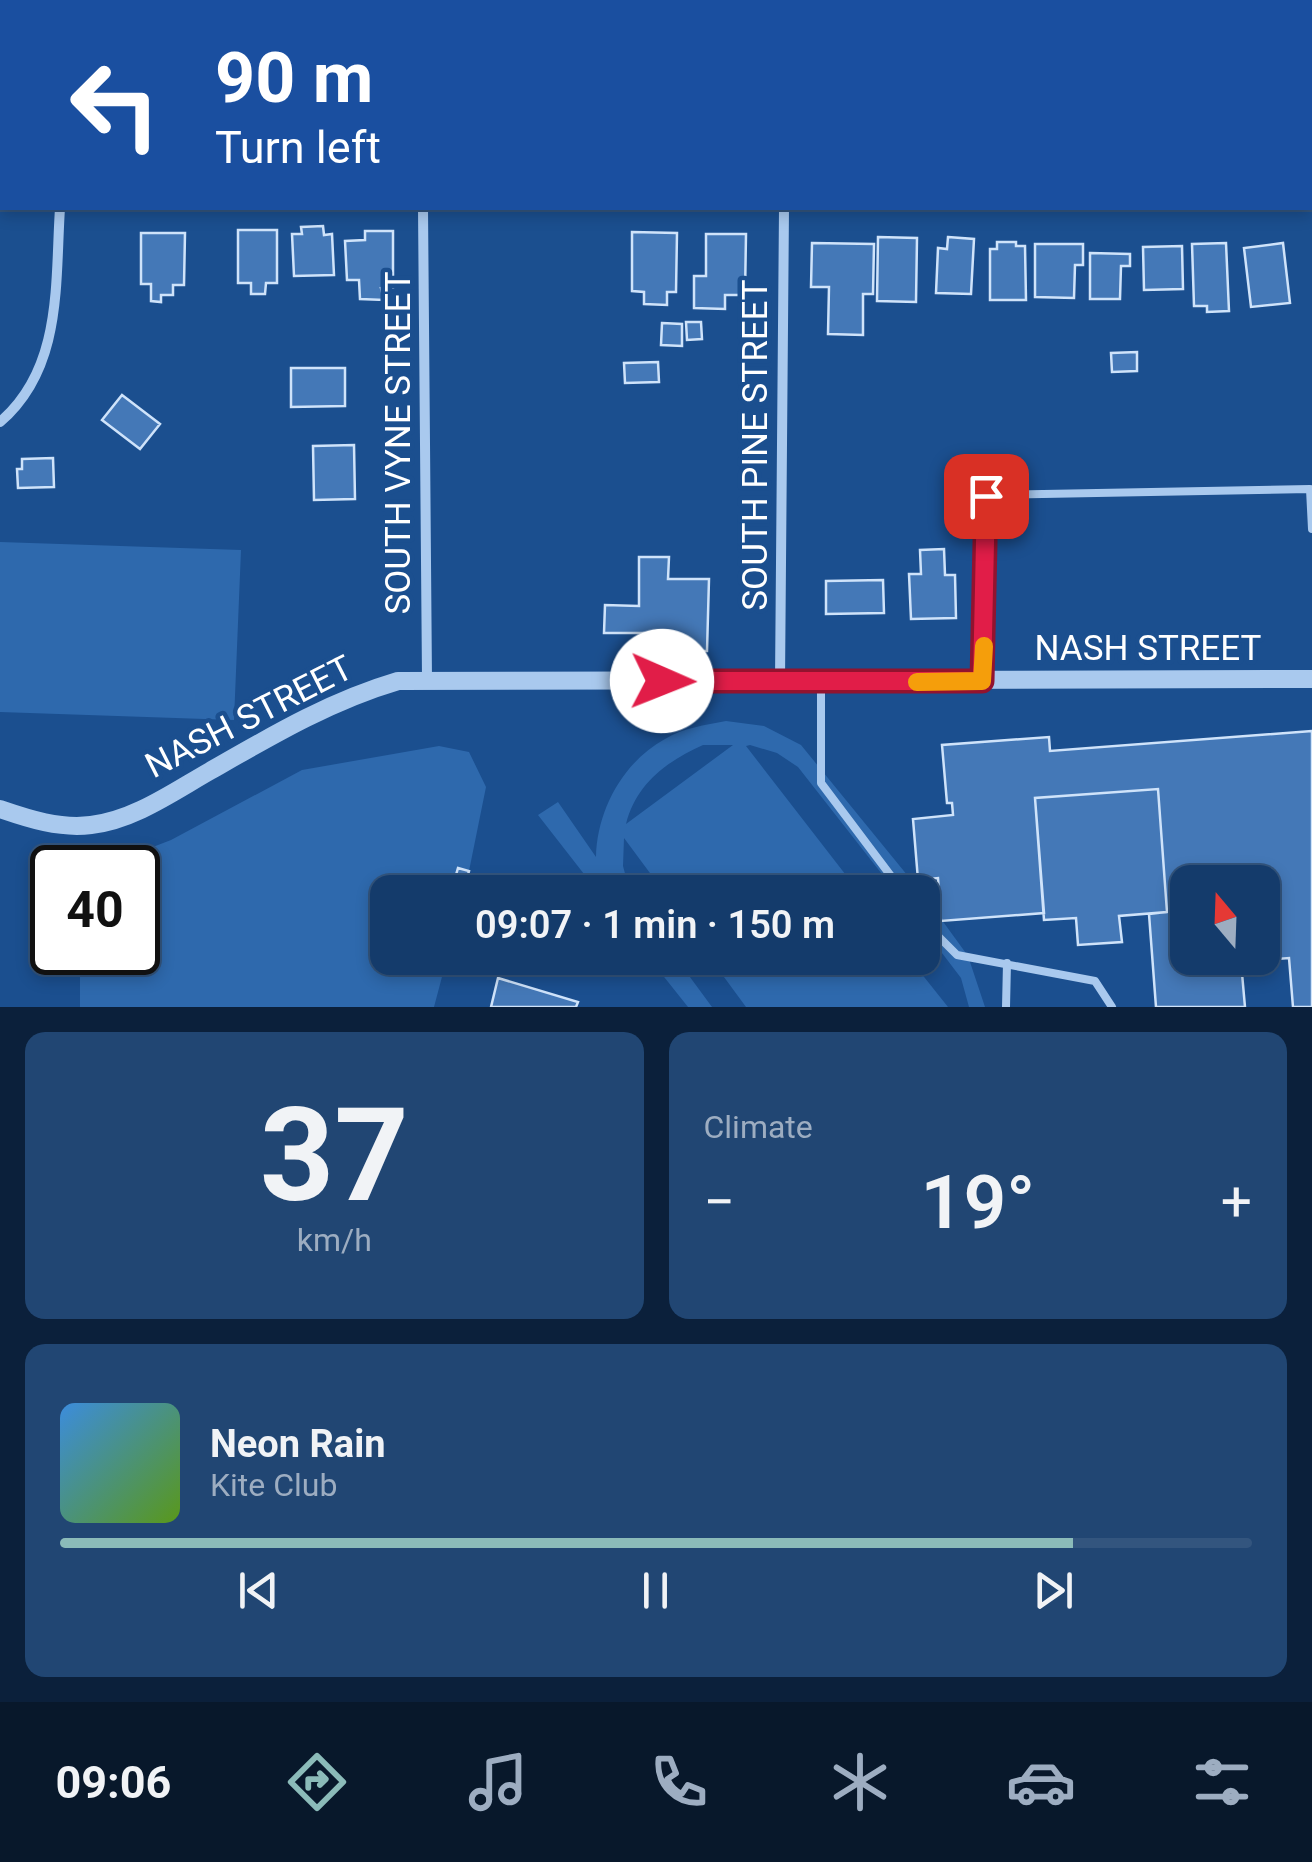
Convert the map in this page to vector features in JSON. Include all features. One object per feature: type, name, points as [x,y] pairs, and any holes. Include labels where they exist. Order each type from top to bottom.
[{"type":"street","points":[[0,422],[19,402],[42,366],[52,332],[60,210]]},
{"type":"street","name":"SOUTH VYNE STREET","points":[[424,210],[427,679]]},
{"type":"street","name":"SOUTH PINE STREET","points":[[780,682],[784,210]]},
{"type":"street","name":"NASH STREET","points":[[0,808],[34,820],[65,825],[112,820],[161,800],[334,704],[398,682],[427,679],[1312,680]]},
{"type":"lane","points":[[982,681],[986,496],[1310,489],[1312,528]]},
{"type":"lane","points":[[821,682],[821,782],[890,875]]},
{"type":"lane","points":[[940,938],[957,955],[1095,981],[1112,1007]]},
{"type":"lane","points":[[1006,1007],[1007,962]]},
{"type":"shaded area","points":[[0,542],[241,550],[234,720],[0,712]]},
{"type":"shaded area","points":[[726,721],[764,726],[801,745],[907,875],[883,875],[798,767],[777,753],[750,745],[746,746],[846,875],[651,875],[624,838],[625,875],[585,875],[538,815],[558,802],[596,857],[601,822],[625,774],[650,749],[694,727]],"holes":[[[703,745],[733,745],[626,824],[637,797],[665,766]]]},
{"type":"shaded area","points":[[439,746],[469,752],[486,787],[469,871],[458,868],[456,875],[370,875],[370,975],[442,975],[434,1007],[80,1007],[80,975],[160,975],[158,845],[302,770]]},
{"type":"shaded area","points":[[940,917],[968,956],[985,1007],[969,1007],[961,978],[940,950]]},
{"type":"shaded area","points":[[663,975],[688,975],[712,1007],[688,1007]]},
{"type":"shaded area","points":[[722,975],[923,975],[948,1007],[746,1007]]},
{"type":"building","points":[[323,226],[324,235],[332,234],[334,275],[294,276],[292,234],[302,234],[301,227]]},
{"type":"building","points":[[238,230],[277,230],[277,283],[266,283],[265,294],[251,294],[251,283],[238,283]]},
{"type":"building","points":[[365,231],[393,231],[393,287],[381,288],[384,300],[360,299],[359,280],[347,280],[345,241],[365,240]]},
{"type":"building","points":[[632,232],[677,233],[676,292],[667,292],[667,305],[644,304],[644,292],[632,291]]},
{"type":"building","points":[[141,233],[185,233],[184,285],[173,285],[173,295],[161,295],[161,302],[151,301],[151,284],[141,284]]},
{"type":"building","points":[[706,234],[746,234],[745,295],[725,295],[725,309],[694,308],[694,276],[706,276]]},
{"type":"building","points":[[878,237],[917,238],[916,302],[877,301]]},
{"type":"building","points":[[948,237],[974,239],[971,294],[936,293],[938,248],[947,249]]},
{"type":"building","points":[[997,242],[1025,246],[1026,300],[990,300],[990,249],[997,249]]},
{"type":"building","points":[[812,243],[874,244],[873,294],[863,294],[863,335],[828,334],[829,287],[811,287]]},
{"type":"building","points":[[1226,243],[1229,311],[1207,312],[1207,306],[1194,306],[1192,244]]},
{"type":"building","points":[[1283,243],[1290,303],[1251,307],[1244,248]]},
{"type":"building","points":[[1035,244],[1083,244],[1083,265],[1075,265],[1074,298],[1035,297]]},
{"type":"building","points":[[1182,246],[1183,289],[1144,290],[1143,247]]},
{"type":"building","points":[[1090,253],[1130,254],[1130,266],[1121,266],[1120,299],[1090,299]]},
{"type":"building","points":[[686,322],[701,322],[702,339],[687,340]]},
{"type":"building","points":[[662,323],[682,324],[682,346],[661,345]]},
{"type":"building","points":[[1137,352],[1137,371],[1112,372],[1111,353]]},
{"type":"building","points":[[658,362],[659,382],[625,383],[624,363]]},
{"type":"building","points":[[291,368],[345,368],[345,406],[291,407]]},
{"type":"building","points":[[122,395],[160,424],[140,449],[102,420]]},
{"type":"building","points":[[354,445],[355,499],[314,500],[313,446]]},
{"type":"building","points":[[53,458],[54,487],[18,488],[17,469],[22,469],[22,459]]},
{"type":"building","points":[[944,549],[945,575],[955,575],[956,618],[911,619],[909,574],[921,574],[920,550]]},
{"type":"building","points":[[639,557],[669,557],[668,579],[709,579],[707,651],[667,651],[668,633],[604,633],[605,605],[639,606]]},
{"type":"building","points":[[883,580],[884,613],[826,614],[826,581]]},
{"type":"building","points":[[1312,731],[1312,1007],[1293,1007],[1289,958],[1280,959],[1280,865],[1170,865],[1170,975],[1242,975],[1245,1007],[1156,1007],[1149,914],[1167,912],[1158,789],[1035,798],[1044,913],[941,921],[940,875],[918,875],[913,819],[953,815],[952,803],[947,803],[942,745],[1049,737],[1050,751]]},
{"type":"building","points":[[1158,789],[1167,912],[1119,916],[1122,942],[1078,945],[1076,918],[1044,920],[1035,798]]},
{"type":"building","points":[[458,868],[469,871],[468,875],[456,875]]},
{"type":"building","points":[[498,978],[578,1002],[576,1007],[491,1007]]},
{"type":"slow traffic","points":[[917,682],[982,681],[984,646]]},
{"type":"route","points":[[662,681],[982,681],[986,496]]}]
